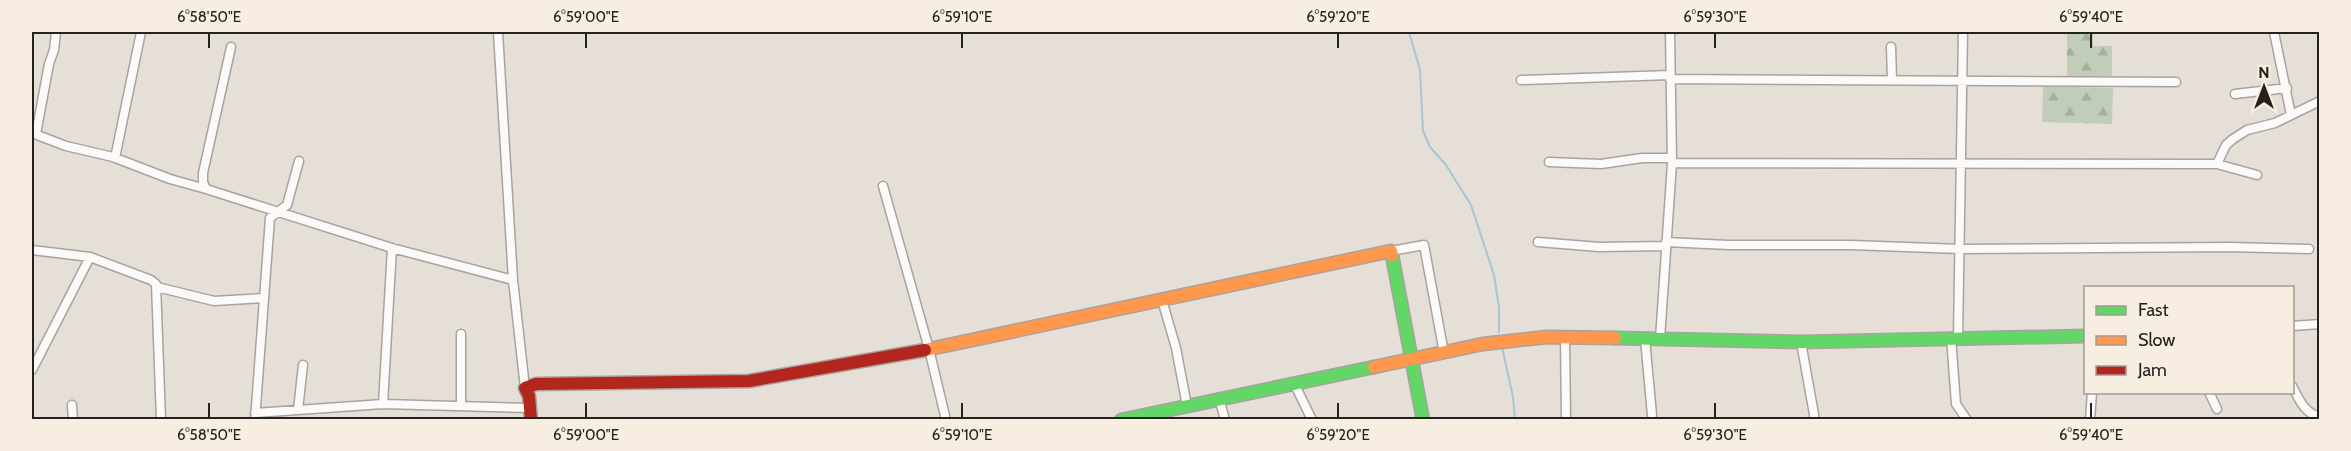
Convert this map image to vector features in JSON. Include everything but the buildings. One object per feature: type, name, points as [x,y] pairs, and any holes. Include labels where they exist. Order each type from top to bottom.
[{"type":"street","points":[[56,32],[54,50],[34,134],[392,248],[513,280]]},
{"type":"street","points":[[115,158],[141,32]]},
{"type":"street","points":[[299,161],[287,205],[270,218],[255,416],[298,410],[383,404],[461,406],[531,414],[529,396],[525,388],[513,280],[498,32]]},
{"type":"street","points":[[1660,339],[1672,160],[1670,32]]},
{"type":"street","points":[[1964,32],[1960,249],[1954,337],[1956,404],[1966,420]]},
{"type":"street","points":[[2274,32],[2292,115]]},
{"type":"street","points":[[1891,46],[1892,80]]},
{"type":"street","points":[[206,189],[203,173],[231,47]]},
{"type":"street","points":[[1521,80],[1670,77],[2176,82]]},
{"type":"street","points":[[2235,94],[2287,88]]},
{"type":"street","points":[[2217,164],[2226,145],[2247,130],[2275,123],[2319,100]]},
{"type":"street","points":[[1549,162],[1610,163],[1642,158],[1962,164],[2217,164],[2257,175]]},
{"type":"street","points":[[883,186],[929,349],[946,420]]},
{"type":"street","points":[[1538,242],[1599,247],[1666,244],[1851,245],[1960,249],[2218,247],[2309,249]]},
{"type":"street","points":[[525,388],[536,384],[749,381],[929,349],[1425,245],[1444,353]]},
{"type":"street","points":[[383,404],[392,248]]},
{"type":"street","points":[[32,250],[90,257],[151,280],[157,287],[214,301],[264,298]]},
{"type":"street","points":[[1391,251],[1423,420]]},
{"type":"street","points":[[32,370],[90,257]]},
{"type":"street","points":[[157,287],[161,420]]},
{"type":"street","points":[[1162,300],[1176,348],[1187,406]]},
{"type":"street","points":[[2294,326],[2319,324]]},
{"type":"street","points":[[461,334],[461,406]]},
{"type":"street","points":[[1121,420],[1141,418],[1219,398],[1411,361],[1494,342],[1565,337],[1801,342],[2084,336]]},
{"type":"street","points":[[1565,337],[1566,420]]},
{"type":"street","points":[[1646,339],[1652,415]]},
{"type":"street","points":[[1801,342],[1815,420]]},
{"type":"street","points":[[298,410],[303,365]]},
{"type":"street","points":[[1294,383],[1312,420]]},
{"type":"street","points":[[2294,390],[2305,409],[2319,417]]},
{"type":"street","points":[[2090,420],[2092,394]]},
{"type":"street","points":[[2210,394],[2217,409]]},
{"type":"street","points":[[1219,398],[1225,420]]},
{"type":"street","points":[[72,405],[73,420]]},
{"type":"green space","points":[[2067,32],[2093,32],[2093,46],[2112,46],[2112,76],[2067,76]]},
{"type":"green space","points":[[2043,86],[2113,88],[2112,124],[2042,122]]},
{"type":"waterway","points":[[1409,32],[1420,70],[1423,131],[1430,147],[1446,165],[1471,205],[1494,275],[1499,307],[1499,332]]},
{"type":"waterway","points":[[1502,347],[1513,397],[1515,420]]},
{"type":"traffic: fast","points":[[1392,255],[1423,420]]},
{"type":"traffic: fast","points":[[1615,338],[1801,342],[2084,336]]},
{"type":"traffic: fast","points":[[1121,420],[1374,367]]},
{"type":"traffic: slow","points":[[925,350],[1391,251],[1392,255]]},
{"type":"traffic: slow","points":[[1374,367],[1483,344],[1547,337],[1615,338]]},
{"type":"traffic: jam","points":[[531,420],[529,396],[525,388],[536,384],[749,381],[925,350]]}]
